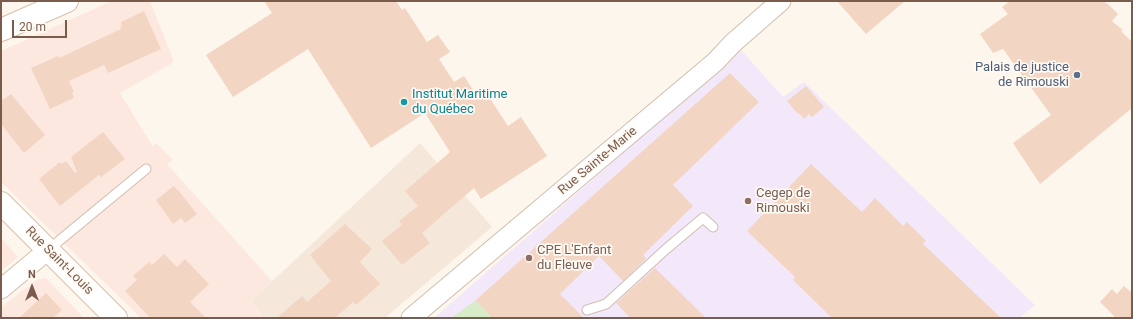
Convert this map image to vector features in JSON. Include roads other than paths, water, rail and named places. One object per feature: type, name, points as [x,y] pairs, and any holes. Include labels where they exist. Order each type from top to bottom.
[{"type":"street","points":[[1,30],[67,1]]},
{"type":"street","name":"Rue Sainte-Marie","points":[[411,318],[715,62],[733,43],[781,1]]},
{"type":"street","name":"Rue Saint-Louis","points":[[1,203],[116,318]]},
{"type":"street","points":[[1,289],[48,250]]},
{"type":"lane","points":[[48,250],[146,169]]},
{"type":"lane","points":[[587,310],[606,304],[665,250],[703,218],[713,227]]},
{"type":"place","name":"Palais de justice de Rimouski","points":[[1077,75]]},
{"type":"place","name":"Institut Maritime du Québec","points":[[404,102]]},
{"type":"place","name":"Cegep de Rimouski","points":[[748,201]]},
{"type":"place","name":"CPE L'Enfant du Fleuve","points":[[529,258]]}]
